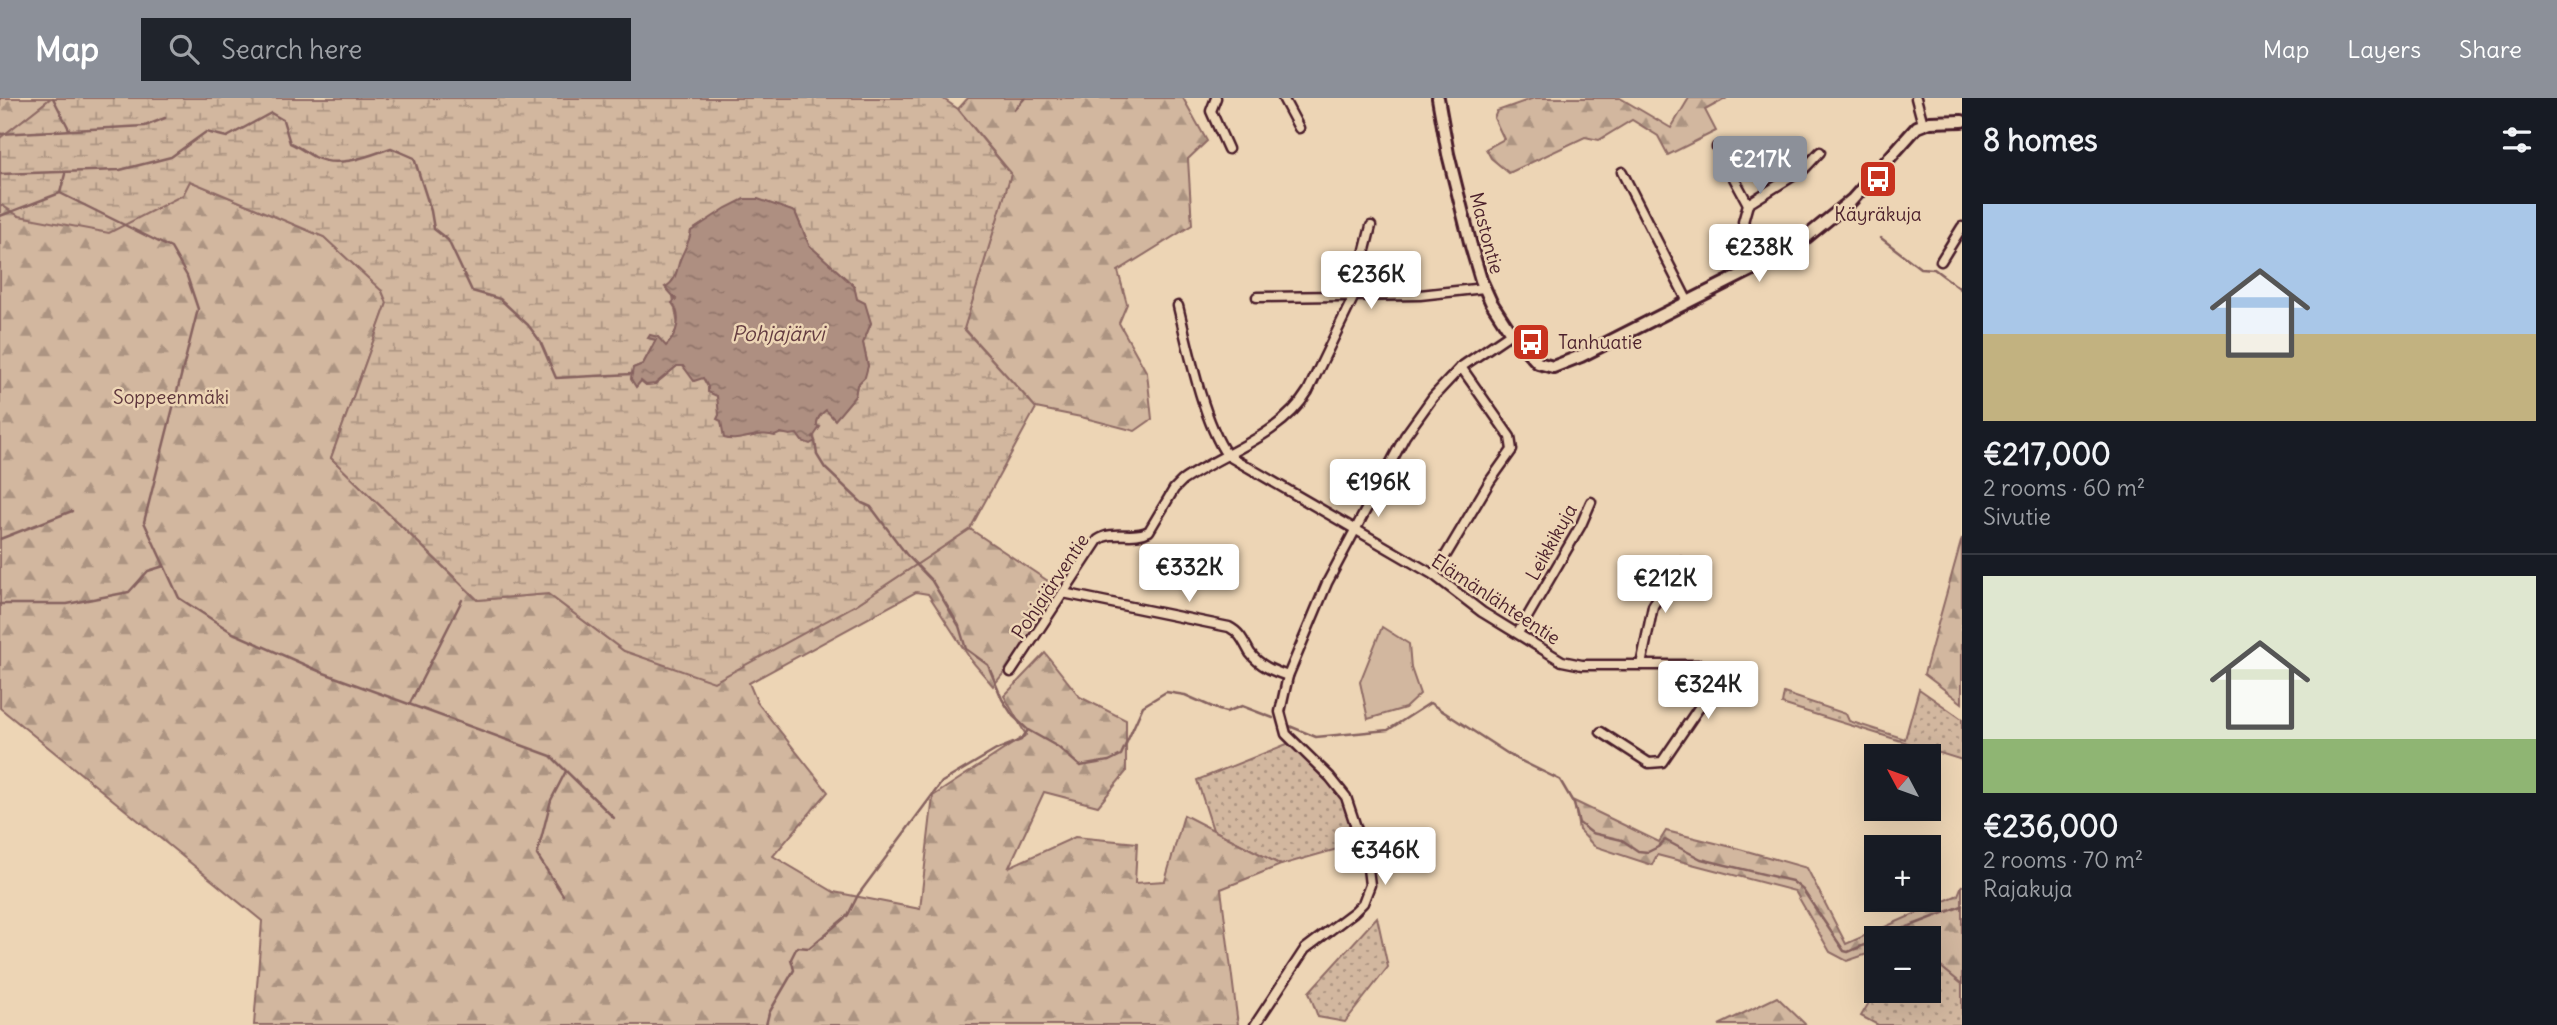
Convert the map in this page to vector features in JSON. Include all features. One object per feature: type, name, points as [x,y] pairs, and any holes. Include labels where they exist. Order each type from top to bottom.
[{"type":"street","points":[[1216,98],[1211,111],[1228,149]]},
{"type":"street","points":[[1283,98],[1299,128]]},
{"type":"street","name":"Mastontie","points":[[1438,98],[1451,167],[1484,288],[1511,333],[1535,361],[1545,366],[1558,366],[1688,302]]},
{"type":"street","points":[[1916,98],[1923,124]]},
{"type":"street","points":[[1622,172],[1688,302],[1804,239],[1843,209],[1905,138],[1923,124],[1962,121]]},
{"type":"street","points":[[1717,147],[1748,204]]},
{"type":"street","points":[[1763,263],[1743,222],[1748,204],[1804,169],[1820,152]]},
{"type":"street","name":"Pohjajärventie","points":[[1011,672],[1098,540],[1107,534],[1142,534],[1149,531],[1174,489],[1190,475],[1283,421],[1298,406],[1308,391],[1353,298],[1371,226]]},
{"type":"street","points":[[1941,261],[1962,227]]},
{"type":"street","points":[[1257,297],[1353,298],[1420,295],[1484,288]]},
{"type":"street","points":[[1178,306],[1203,400],[1219,444],[1227,455]]},
{"type":"street","points":[[1255,1025],[1305,949],[1354,912],[1363,903],[1370,885],[1367,860],[1346,797],[1329,776],[1286,734],[1280,712],[1288,676],[1327,583],[1405,436],[1433,397],[1461,367],[1511,333]]},
{"type":"street","points":[[1434,575],[1490,481],[1512,450],[1510,437],[1461,367]]},
{"type":"street","name":"Elämänlähteentie","points":[[1227,455],[1434,575],[1482,612],[1562,661],[1576,665],[1704,666],[1713,673],[1715,681],[1662,762],[1649,764],[1601,732]]},
{"type":"street","name":"Leikkikuja","points":[[1518,633],[1578,530],[1591,502]]},
{"type":"street","points":[[1641,665],[1653,606],[1679,562]]},
{"type":"street","points":[[1063,593],[1230,627],[1264,666],[1288,676]]},
{"type":"green space","points":[[0,98],[51,98],[0,138]]},
{"type":"green space","points":[[51,98],[942,98],[958,109],[1011,174],[964,329],[1036,408],[970,529],[854,606],[714,682],[624,651],[548,594],[478,600],[331,458],[387,303],[382,291],[324,237],[190,181],[183,195],[109,233],[19,216],[0,204],[0,138]],"holes":[[[782,208],[795,212],[809,245],[854,286],[857,300],[871,323],[863,343],[868,366],[857,385],[855,396],[835,419],[826,410],[823,413],[815,428],[815,441],[802,441],[797,434],[759,434],[734,438],[721,421],[717,396],[703,377],[689,373],[683,366],[677,366],[655,384],[646,385],[641,380],[636,386],[631,379],[633,368],[643,364],[656,339],[666,347],[678,326],[671,284],[689,245],[691,231],[706,222]]]},
{"type":"green space","points":[[968,98],[1183,98],[1207,141],[1188,159],[1192,225],[1118,271],[1127,304],[1119,323],[1147,373],[1152,419],[1135,431],[1036,408],[964,328],[1011,173],[958,109]]},
{"type":"green space","points":[[1534,98],[1620,98],[1671,128],[1689,98],[1727,98],[1705,110],[1716,131],[1668,155],[1658,136],[1632,120],[1599,140],[1585,137],[1509,173],[1491,158],[1486,149],[1504,139],[1494,118],[1497,111]]},
{"type":"green space","name":"Soppeenmäki","points":[[190,181],[324,237],[382,291],[387,303],[331,458],[477,600],[548,594],[624,651],[854,606],[970,529],[1060,589],[1008,668],[993,686],[971,660],[928,594],[916,592],[749,683],[757,702],[828,792],[773,856],[834,892],[920,909],[933,796],[1026,735],[1004,696],[1045,653],[1080,697],[1126,720],[1126,772],[1098,806],[1044,792],[1009,867],[1075,837],[1137,843],[1135,883],[1165,881],[1184,815],[1281,865],[1221,889],[1238,1025],[254,1025],[262,921],[0,708],[0,204],[19,216]]},
{"type":"green space","points":[[1962,538],[1962,703],[1924,674]]},
{"type":"green space","points":[[1382,627],[1409,644],[1411,668],[1420,694],[1405,708],[1368,719],[1360,682]]},
{"type":"green space","points":[[1919,689],[1962,719],[1962,760],[1941,753],[1941,744],[1911,744],[1782,704],[1784,693],[1846,714],[1849,721],[1905,739]]},
{"type":"green space","points":[[1292,742],[1346,797],[1362,842],[1281,865],[1213,830],[1197,780]]},
{"type":"green space","points":[[1574,801],[1659,842],[1666,831],[1807,868],[1846,944],[1864,936],[1864,955],[1847,961],[1830,952],[1795,891],[1657,855],[1652,865],[1594,846],[1579,830]]},
{"type":"green space","points":[[1962,885],[1962,984],[1941,967],[1941,926],[1887,926],[1919,912],[1941,912],[1941,902],[1958,895]]},
{"type":"green space","points":[[1377,917],[1388,967],[1345,1022],[1318,1017],[1309,992]]},
{"type":"green space","points":[[1941,967],[1962,984],[1962,1025],[1878,1025],[1861,1016],[1869,1003],[1941,1003]]},
{"type":"green space","points":[[1777,997],[1806,1025],[1719,1025]]},
{"type":"water","name":"Pohjajärvi","points":[[744,199],[758,199],[795,212],[809,245],[854,286],[857,299],[865,303],[871,323],[863,343],[868,366],[865,377],[857,385],[855,396],[835,420],[826,410],[818,418],[817,426],[820,427],[813,437],[815,441],[810,444],[802,441],[797,434],[724,438],[721,421],[717,419],[717,396],[708,392],[703,378],[694,381],[683,366],[677,366],[655,384],[646,385],[641,381],[636,387],[631,379],[633,368],[643,364],[656,340],[648,338],[650,335],[658,337],[666,346],[676,331],[678,319],[672,303],[676,299],[665,287],[675,277],[691,231]]},
{"type":"waterway","points":[[53,98],[69,129]]},
{"type":"waterway","points":[[1014,110],[1025,98]]},
{"type":"waterway","points":[[0,174],[120,170],[171,157],[206,132],[227,137],[271,113],[283,120],[290,143],[323,160],[343,162],[391,148],[414,158],[434,229],[448,240],[472,291],[500,299],[528,325],[540,341],[556,378],[632,374]]},
{"type":"waterway","points":[[0,134],[145,126],[165,118]]},
{"type":"waterway","points":[[0,216],[60,193],[65,174]]},
{"type":"waterway","points":[[60,193],[171,248],[187,276],[198,309],[144,522],[179,598],[233,633],[321,672],[551,756],[566,771],[551,800],[537,855],[563,895]]},
{"type":"waterway","points":[[1881,238],[1920,268],[1934,269],[1962,290]]},
{"type":"waterway","points":[[815,441],[817,455],[825,468],[862,503],[871,507],[906,554],[932,581],[959,626],[966,649],[988,665],[1002,699],[1013,716],[1028,730],[1058,747],[1080,766],[1109,761],[1121,755],[1143,706],[1166,692],[1185,695],[1226,712],[1242,706],[1273,718]]},
{"type":"waterway","points":[[0,539],[72,511]]},
{"type":"waterway","points":[[0,604],[67,604],[129,592],[148,571],[164,566]]},
{"type":"waterway","points":[[410,703],[462,600]]},
{"type":"waterway","points":[[1287,725],[1316,737],[1388,730],[1430,703],[1513,757],[1560,780],[1574,804],[1579,823],[1592,833],[1622,840],[1638,851],[1648,852],[1665,840],[1701,859],[1792,881],[1803,890],[1844,951],[1864,945]]},
{"type":"waterway","points":[[766,1025],[769,1013],[794,970],[791,959],[797,947],[809,948],[848,915],[858,895],[942,782],[996,750],[1021,740],[1028,730]]},
{"type":"waterway","points":[[566,771],[614,818]]},
{"type":"waterway","points":[[1910,926],[1962,906]]},
{"type":"place","name":"Käyräkuja","points":[[1878,179]]},
{"type":"place","name":"Tanhuatie","points":[[1531,342]]}]
